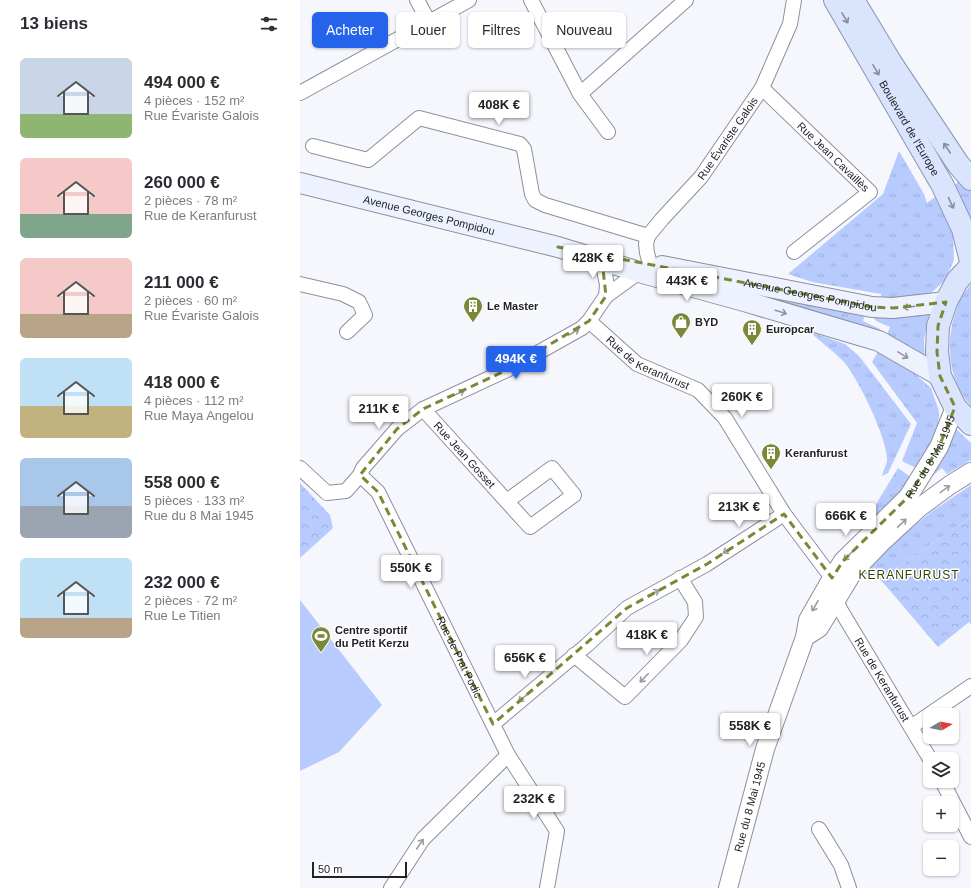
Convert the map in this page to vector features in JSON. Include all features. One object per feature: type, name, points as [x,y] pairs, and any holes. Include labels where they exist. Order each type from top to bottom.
[{"type":"main road","name":"Boulevard de l'Europe","points":[[835,0],[943,186],[963,229],[971,261]]},
{"type":"main road","name":"Boulevard de l'Europe","points":[[853,0],[891,63],[958,164],[971,179]]},
{"type":"main road","name":"Avenue Georges Pompidou","points":[[300,183],[644,268],[744,301],[879,341],[940,376]]},
{"type":"main road","name":"Avenue Georges Pompidou","points":[[558,247],[602,260],[872,307],[894,308],[946,302]]},
{"type":"main road","points":[[971,266],[957,281],[946,302],[938,326],[937,352],[940,376],[955,407],[971,424]]},
{"type":"street","points":[[417,0],[424,12]]},
{"type":"street","points":[[447,12],[469,0]]},
{"type":"street","points":[[531,0],[580,94],[608,132]]},
{"type":"street","points":[[580,94],[686,0]]},
{"type":"street","name":"Rue Évariste Galois","points":[[648,236],[701,177],[762,88],[790,24],[794,0]]},
{"type":"street","points":[[300,93],[396,40]]},
{"type":"street","name":"Rue Jean Cavaillès","points":[[762,88],[870,192],[794,252]]},
{"type":"street","points":[[300,468],[327,493],[346,491],[360,475],[363,468],[397,429],[423,409],[509,369],[582,328],[589,321],[606,296],[644,268],[648,236],[545,205],[535,200],[532,194],[524,149],[520,144],[419,118],[368,160],[313,146]]},
{"type":"street","points":[[602,260],[607,284],[606,296]]},
{"type":"street","points":[[300,284],[343,294],[358,302],[365,315],[347,332]]},
{"type":"street","name":"Rue de Keranfurust","points":[[589,321],[637,364],[698,390],[727,420],[784,514],[832,578]]},
{"type":"street","name":"Rue du 8 Mai 1945","points":[[728,888],[765,749],[805,637],[808,620],[843,561],[908,497],[939,448],[955,407]]},
{"type":"street","name":"Rue Jean Gosset","points":[[423,409],[530,527],[574,495],[552,468],[507,501]]},
{"type":"street","name":"Rue du 8 Mai 1945","points":[[805,637],[819,628],[854,572],[881,543],[920,507],[971,472]]},
{"type":"street","name":"Rue de Prat Podic","points":[[360,475],[378,492],[508,755],[557,831],[547,888]]},
{"type":"street","points":[[493,724],[587,645],[627,608],[707,564],[784,514]]},
{"type":"street","points":[[574,655],[625,697],[681,640],[696,617],[695,602],[680,578]]},
{"type":"street","name":"Rue de Keranfurust","points":[[836,599],[840,609],[926,752]]},
{"type":"street","points":[[911,727],[971,686]]},
{"type":"street","points":[[391,888],[423,839],[508,755]]},
{"type":"street","points":[[946,788],[971,837]]},
{"type":"street","points":[[819,830],[841,865],[849,888]]},
{"type":"highlighted area","points":[[558,247],[872,307],[893,308],[946,302],[938,326],[937,352],[940,376],[955,407],[939,447],[908,497],[843,561],[832,578],[784,514],[707,564],[627,608],[493,724],[378,492],[360,475],[397,429],[423,409],[509,369],[589,321],[606,296],[602,260]]},
{"type":"green space","points":[[899,151],[924,194],[927,203],[935,197],[953,234],[954,260],[945,280],[927,297],[882,301],[881,294],[812,282],[788,274],[883,194]]},
{"type":"green space","points":[[957,175],[971,188],[971,224],[953,187],[957,183]]},
{"type":"green space","points":[[623,264],[865,314],[863,321],[880,329],[879,333]]},
{"type":"green space","points":[[971,284],[971,406],[963,396],[957,384],[950,359],[950,346],[953,320],[958,305]]},
{"type":"green space","points":[[929,313],[924,340],[925,361],[886,337],[890,327],[876,321],[873,316],[902,317]]},
{"type":"green space","points":[[808,331],[845,344],[859,356],[911,424],[888,473],[882,476],[887,461],[886,451],[883,438],[864,394],[843,361]]},
{"type":"green space","points":[[879,350],[907,367],[931,388],[939,411],[938,432],[918,469],[902,461],[917,423],[872,362]]},
{"type":"green space","points":[[954,427],[971,443],[971,460],[947,474],[942,468],[931,477],[939,463]]},
{"type":"green space","points":[[898,468],[911,477],[889,506],[856,537]]},
{"type":"green space","points":[[300,483],[330,515],[333,528],[300,558]]},
{"type":"green space","points":[[971,485],[971,517],[880,579],[863,573],[883,551],[931,512]]},
{"type":"green space","points":[[971,517],[971,625],[969,622],[938,647],[880,579]]},
{"type":"green space","name":"Centre sportif du Petit Kerzu","points":[[300,600],[382,705],[339,752],[300,771]]},
{"type":"place","name":"Le Master","points":[[473,323]]},
{"type":"place","name":"BYD","points":[[681,339]]},
{"type":"place","name":"Europcar","points":[[752,346]]},
{"type":"place","name":"Keranfurust","points":[[771,470]]},
{"type":"place","name":"Centre sportif du Petit Kerzu","points":[[321,653]]},
{"type":"district","name":"KERANFURUST","points":[[909,575]]}]
